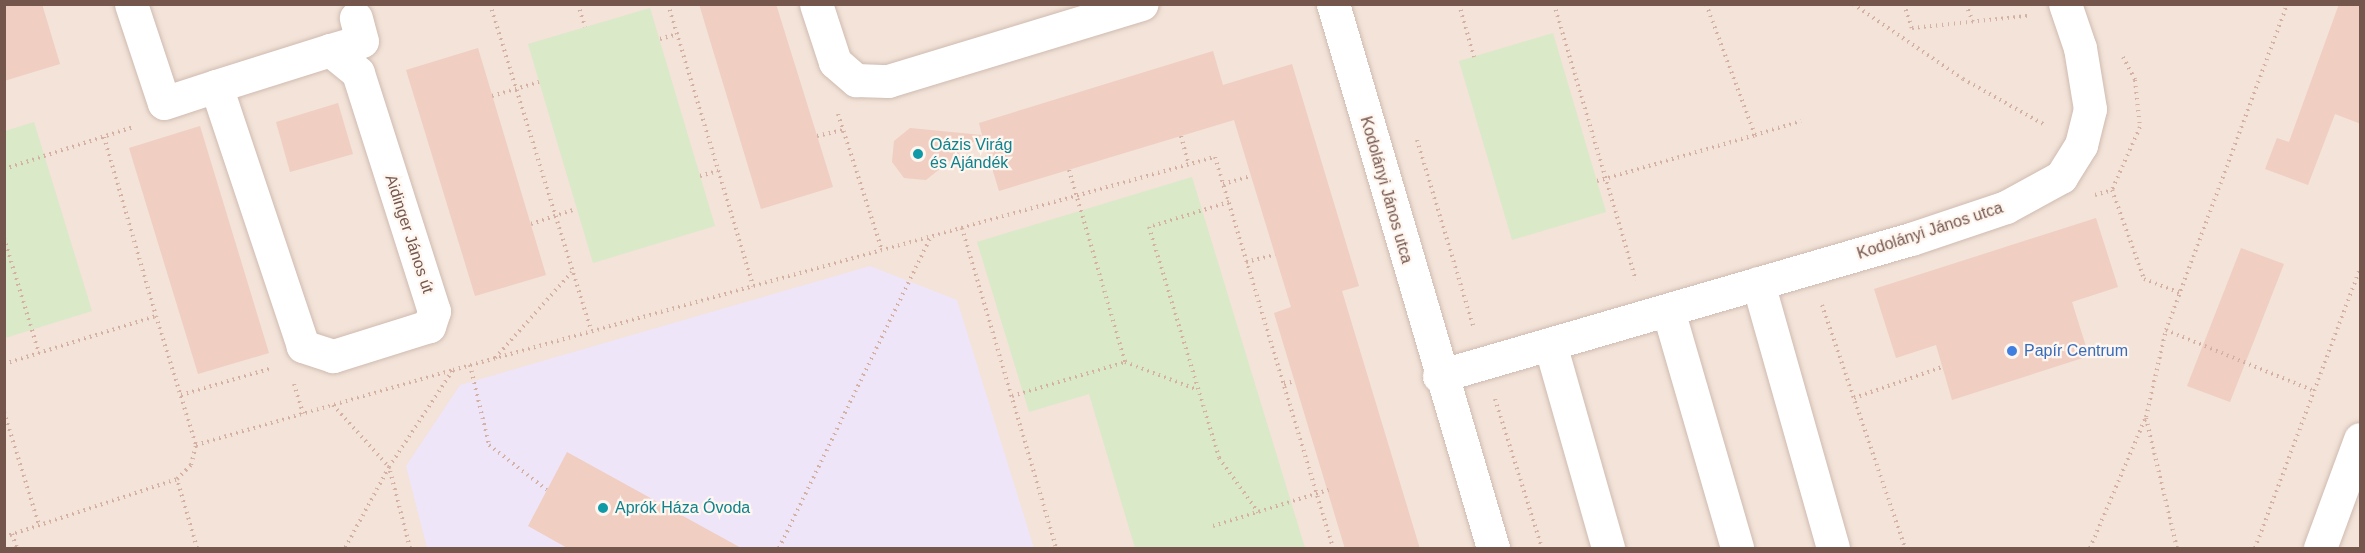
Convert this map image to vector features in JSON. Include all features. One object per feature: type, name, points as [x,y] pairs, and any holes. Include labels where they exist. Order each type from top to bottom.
[{"type":"street","points":[[131,4],[164,103],[362,41],[356,18]]},
{"type":"street","points":[[816,4],[835,62],[856,80],[888,81],[1142,4]]},
{"type":"street","name":"Kodolányi János utca","points":[[1333,4],[1439,376],[1493,549]]},
{"type":"street","name":"Kodolányi János utca","points":[[1439,376],[1758,284],[2006,207],[2061,177],[2080,145],[2090,109],[2067,9]]},
{"type":"street","name":"Aidinger János út","points":[[216,86],[303,346],[333,356],[429,326],[434,311],[358,73],[330,50]]},
{"type":"street","points":[[1758,284],[1833,549]]},
{"type":"street","points":[[1657,313],[1737,549]]},
{"type":"street","points":[[1550,344],[1608,549]]},
{"type":"street","points":[[2320,549],[2361,439]]},
{"type":"path","points":[[490,4],[591,331]]},
{"type":"path","points":[[578,4],[585,27]]},
{"type":"path","points":[[668,4],[753,286]]},
{"type":"path","points":[[1459,4],[1474,57]]},
{"type":"path","points":[[1554,4],[1606,178],[1657,313]]},
{"type":"path","points":[[1706,4],[1755,135]]},
{"type":"path","points":[[1853,4],[1963,79],[2080,145]]},
{"type":"path","points":[[1904,4],[1912,28],[2067,9]]},
{"type":"path","points":[[1966,4],[1973,22]]},
{"type":"path","points":[[2090,549],[2146,417],[2166,330],[2287,4]]},
{"type":"path","points":[[660,39],[677,34]]},
{"type":"path","points":[[2119,50],[2135,80],[2140,127],[2112,190],[2144,279],[2180,293]]},
{"type":"path","points":[[492,96],[539,82]]},
{"type":"path","points":[[836,107],[882,250]]},
{"type":"path","points":[[1597,181],[1801,121]]},
{"type":"path","points":[[4,169],[133,127]]},
{"type":"path","points":[[1413,128],[1542,549]]},
{"type":"path","points":[[817,136],[843,130]]},
{"type":"path","points":[[4,537],[177,479],[191,465],[196,445],[104,136]]},
{"type":"path","points":[[1181,136],[1190,165]]},
{"type":"path","points":[[196,445],[494,358],[1215,157],[1333,549]]},
{"type":"path","points":[[1069,170],[1125,362]]},
{"type":"path","points":[[700,176],[718,171]]},
{"type":"path","points":[[1223,184],[1251,176]]},
{"type":"path","points":[[2089,197],[2112,190]]},
{"type":"path","points":[[1229,202],[1149,227],[1219,458],[1258,512]]},
{"type":"path","points":[[531,224],[576,209]]},
{"type":"path","points":[[962,228],[1056,549]]},
{"type":"path","points":[[779,549],[930,237]]},
{"type":"path","points":[[4,238],[39,353]]},
{"type":"path","points":[[1246,262],[1275,255]]},
{"type":"path","points":[[2255,549],[2361,268]]},
{"type":"path","points":[[494,358],[572,272]]},
{"type":"path","points":[[1821,291],[1905,549]]},
{"type":"path","points":[[4,364],[156,316]]},
{"type":"path","points":[[2166,330],[2314,391]]},
{"type":"path","points":[[1012,396],[1125,362],[1198,390]]},
{"type":"path","points":[[470,365],[489,445],[547,490]]},
{"type":"path","points":[[181,395],[277,366]]},
{"type":"path","points":[[1854,398],[1942,367]]},
{"type":"path","points":[[345,549],[389,467],[453,370]]},
{"type":"path","points":[[291,373],[303,414]]},
{"type":"path","points":[[1284,384],[1294,381]]},
{"type":"path","points":[[333,405],[389,467],[410,549]]},
{"type":"path","points":[[4,412],[39,525]]},
{"type":"path","points":[[2146,417],[2177,549]]},
{"type":"path","points":[[177,479],[196,549]]},
{"type":"path","points":[[1213,526],[1328,490]]},
{"type":"path","points":[[12,534],[17,549]]},
{"type":"shaded area","points":[[5,5],[2360,5],[2360,548],[5,548]]},
{"type":"shaded area","points":[[870,266],[957,300],[1034,548],[427,548],[406,466],[460,385]]},
{"type":"green space","points":[[650,8],[715,226],[593,263],[528,44]]},
{"type":"green space","points":[[1553,33],[1606,212],[1512,240],[1459,61]]},
{"type":"green space","points":[[34,122],[92,311],[5,338],[5,131]]},
{"type":"green space","points":[[1192,177],[1305,548],[1135,548],[1089,394],[1029,412],[977,242]]},
{"type":"building","points":[[4,4],[42,4],[60,64],[4,81]]},
{"type":"building","points":[[699,4],[776,4],[833,187],[761,209]]},
{"type":"building","points":[[2339,4],[2361,4],[2361,124],[2335,114],[2308,185],[2265,169],[2277,138],[2289,142]]},
{"type":"building","points":[[478,48],[546,275],[475,296],[406,70]]},
{"type":"building","points":[[1213,51],[1223,85],[1292,64],[1359,286],[1342,291],[1420,549],[1345,549],[1274,313],[1291,307],[1234,120],[999,191],[979,123]]},
{"type":"building","points":[[338,103],[353,154],[290,172],[276,122]]},
{"type":"building","points":[[200,126],[269,353],[198,374],[129,148]]},
{"type":"building","name":"Oázis Virág és Ajándék","points":[[910,128],[982,135],[926,180],[904,178],[892,162],[894,141]]},
{"type":"building","points":[[2096,218],[2118,287],[2072,302],[2089,356],[1952,400],[1936,345],[1896,358],[1874,289]]},
{"type":"building","points":[[2241,248],[2284,264],[2230,402],[2187,386]]},
{"type":"building","name":"Aprók Háza Óvoda","points":[[567,452],[743,549],[569,549],[528,526]]},
{"type":"place","name":"Oázis Virág és Ajándék","points":[[918,154]]},
{"type":"place","name":"Papír Centrum","points":[[2012,351]]},
{"type":"place","name":"Aprók Háza Óvoda","points":[[603,508]]}]
